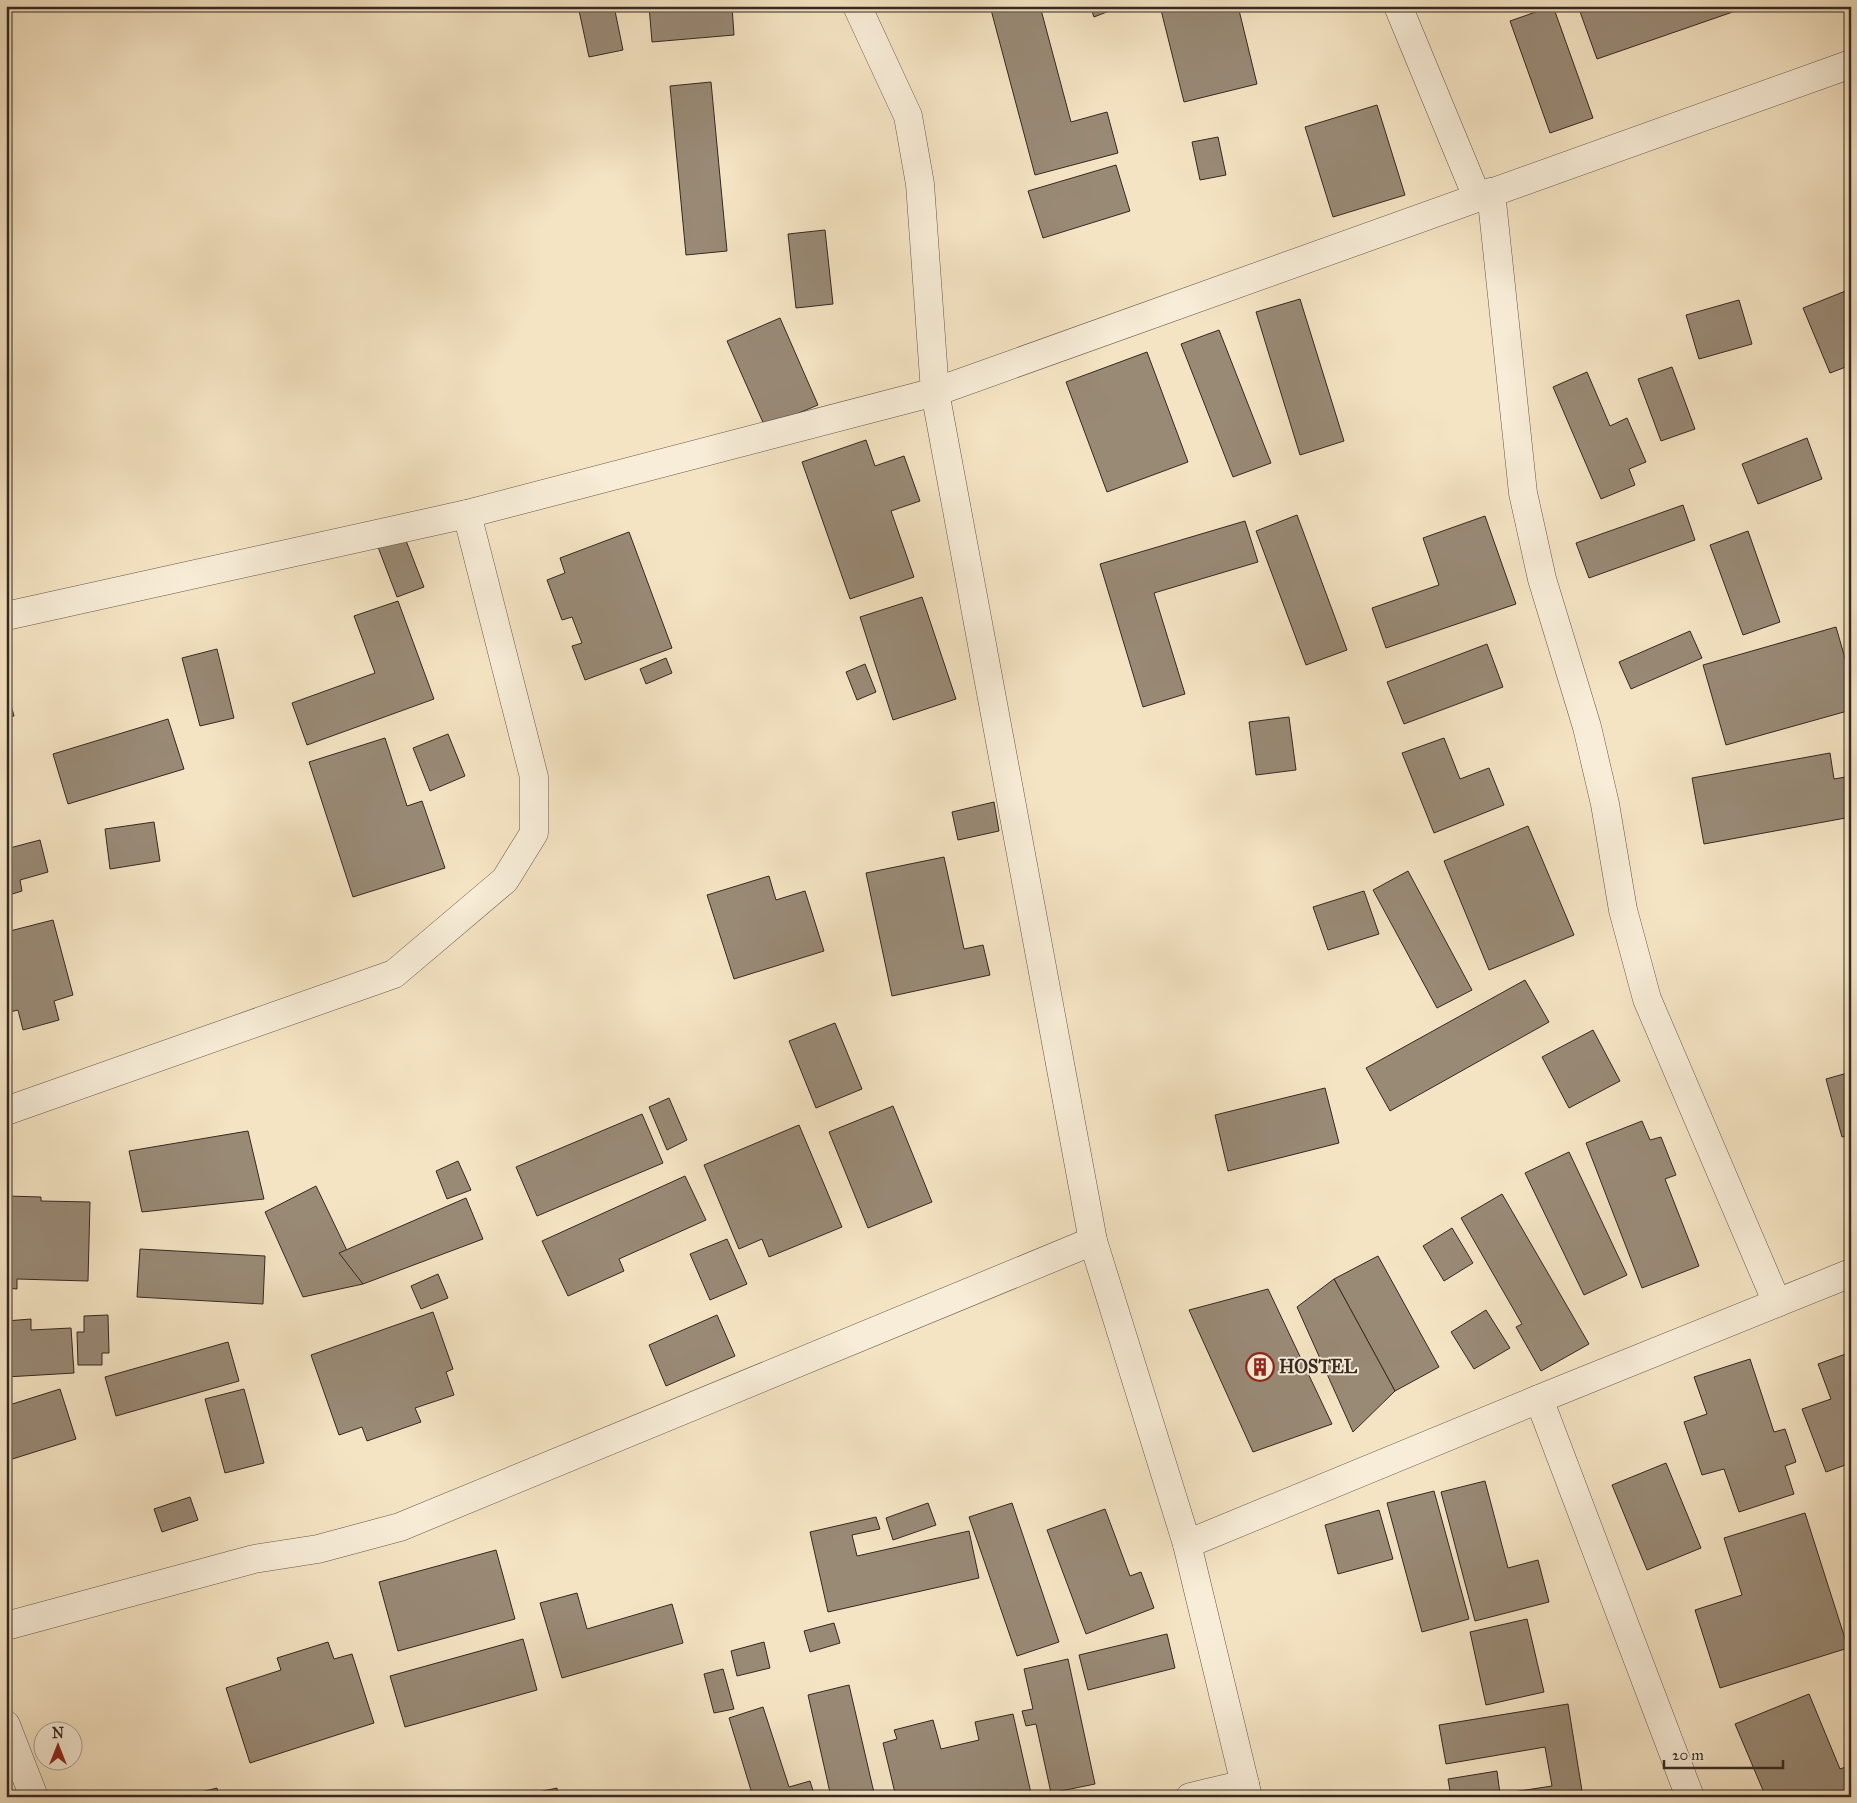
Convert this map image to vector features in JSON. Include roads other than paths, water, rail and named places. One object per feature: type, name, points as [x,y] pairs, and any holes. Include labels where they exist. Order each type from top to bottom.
[{"type":"street","points":[[857,6],[908,116],[920,184],[935,392],[1093,1241],[1186,1544],[1246,1790],[1190,1797]]},
{"type":"street","points":[[1398,6],[1484,194],[1523,493],[1542,579],[1587,727],[1624,910],[1647,999],[1777,1303]]},
{"type":"street","points":[[6,616],[467,514],[935,392],[1851,64]]},
{"type":"street","points":[[6,1111],[394,974],[505,880],[534,833],[534,777],[467,514]]},
{"type":"street","points":[[6,1626],[254,1559],[318,1549],[400,1527],[1093,1241]]},
{"type":"street","points":[[1186,1544],[1851,1273]]},
{"type":"street","points":[[1539,1399],[1690,1797]]},
{"type":"street","points":[[6,1725],[34,1797]]},
{"type":"place","name":"HOSTEL","points":[[1260,1367]]}]
